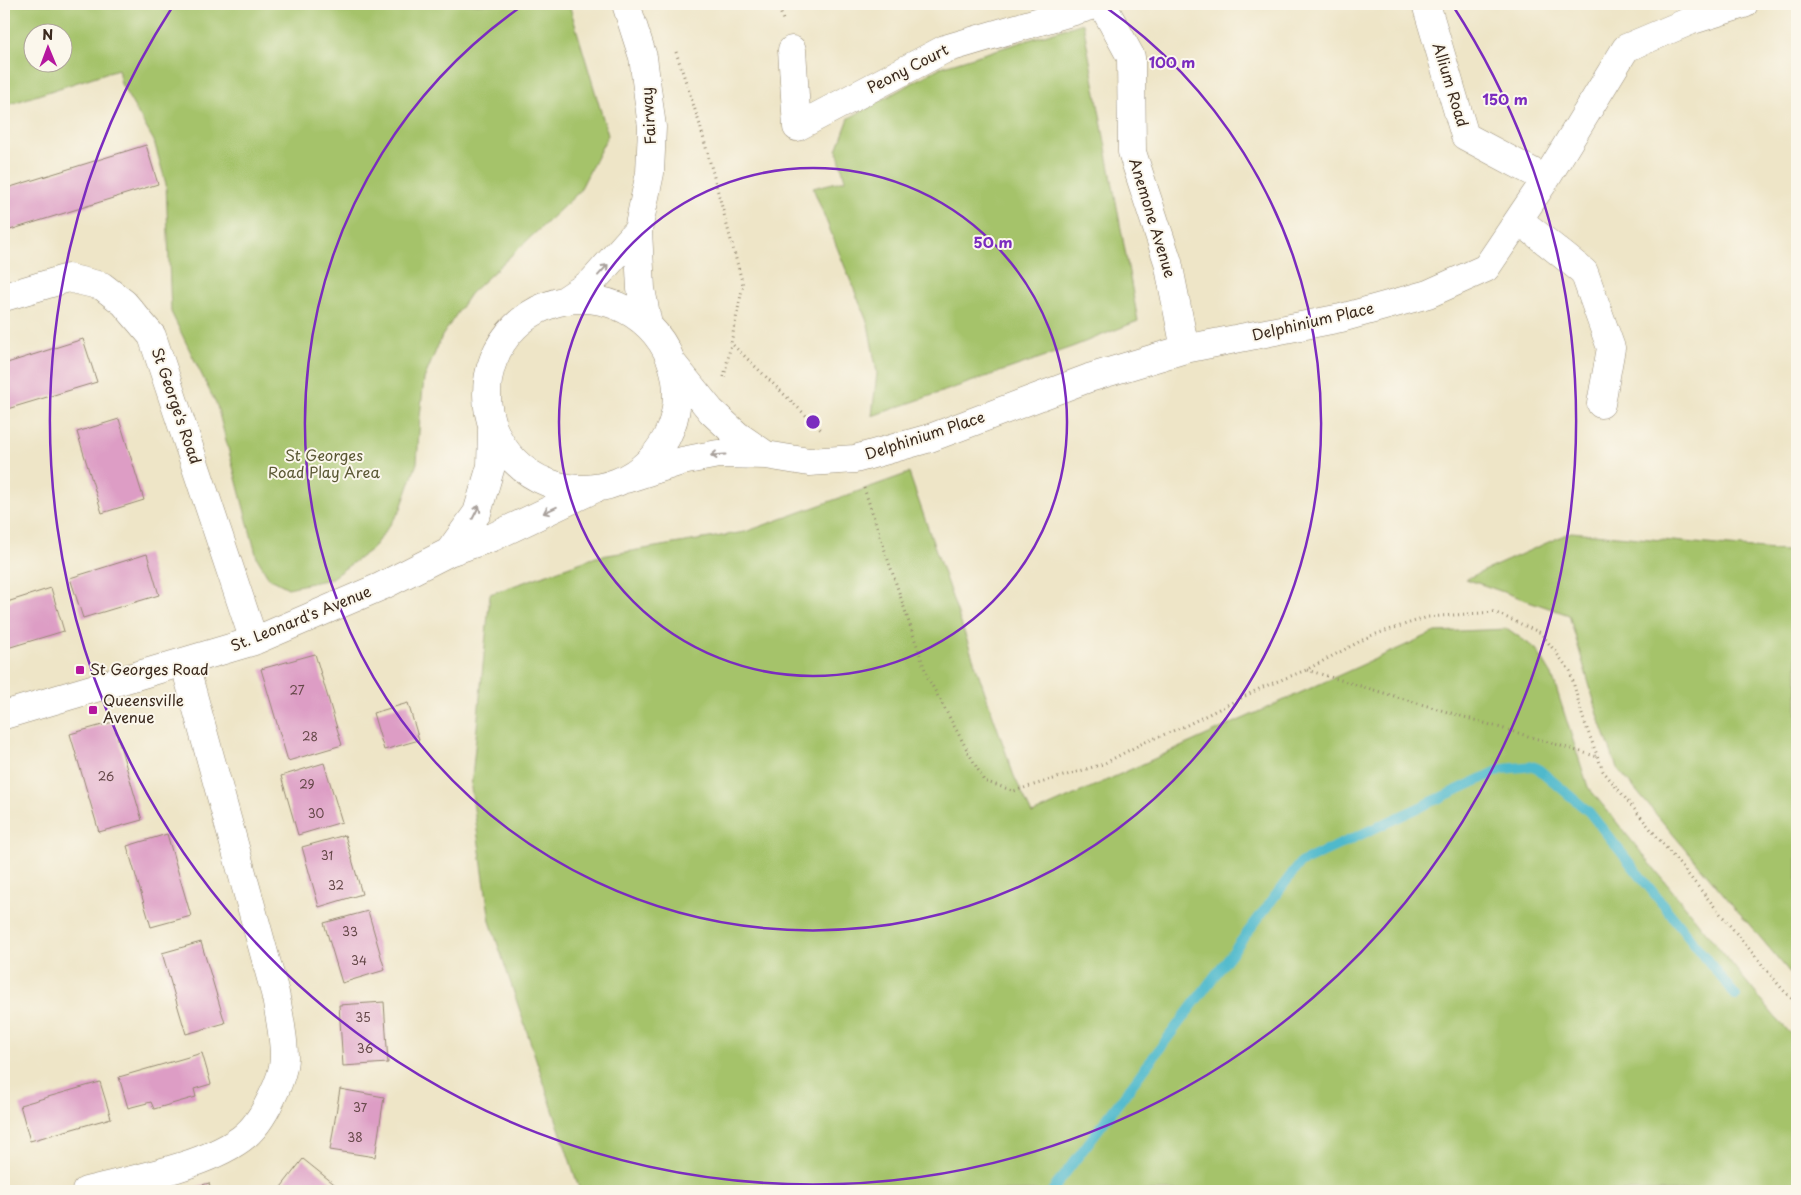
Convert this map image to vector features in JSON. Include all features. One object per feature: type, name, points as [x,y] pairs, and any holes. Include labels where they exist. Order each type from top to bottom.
[{"type":"street","name":"Fairway","points":[[626,4],[643,57],[652,127],[650,173],[638,230],[641,289],[648,325]]},
{"type":"street","name":"Peony Court","points":[[792,50],[797,127],[945,48],[1098,4]]},
{"type":"street","name":"Anemone Avenue","points":[[1102,4],[1131,57],[1132,152],[1168,262],[1184,349]]},
{"type":"street","name":"Allium Road","points":[[1426,4],[1466,136],[1546,180]]},
{"type":"street","name":"Delphinium Place","points":[[594,489],[682,460],[718,454],[766,455],[809,462],[855,459],[922,440],[1089,378],[1184,349],[1341,318],[1428,294],[1486,268],[1546,180],[1626,48],[1700,11],[1744,4]]},
{"type":"street","points":[[1519,220],[1584,272],[1611,348],[1601,404]]},
{"type":"street","name":"Fairway","points":[[565,300],[592,282],[638,230]]},
{"type":"street","name":"St George's Road","points":[[4,297],[68,278],[102,286],[124,303],[152,336],[254,641]]},
{"type":"street","points":[[594,489],[549,484],[527,472],[504,449],[492,429],[486,396],[493,358],[510,330],[533,311],[565,300],[598,300],[621,306],[648,325],[668,352],[678,392],[670,431],[652,459],[626,479]]},
{"type":"street","name":"Delphinium Place","points":[[670,361],[711,411],[737,435],[766,455]]},
{"type":"street","name":"St. Leonard's Avenue","points":[[449,552],[478,513],[491,466],[492,429]]},
{"type":"street","name":"St. Leonard's Avenue","points":[[4,715],[254,641],[382,586],[449,552],[493,537],[594,489]]},
{"type":"street","points":[[86,1191],[184,1165],[217,1153],[242,1138],[264,1114],[278,1086],[284,1059],[282,1028],[275,993],[184,662]]},
{"type":"path","points":[[676,50],[700,125],[743,285],[723,381]]},
{"type":"path","points":[[731,343],[821,430],[827,432]]},
{"type":"path","points":[[861,479],[927,676],[984,781],[1014,791],[1103,764],[1143,743],[1185,726],[1263,687],[1306,670],[1370,636],[1428,617],[1494,612],[1541,633],[1570,671],[1583,718],[1603,771],[1783,990],[1797,1004]]},
{"type":"path","points":[[1306,670],[1598,758]]},
{"type":"green space","name":"St Georges Road Play Area","points":[[4,4],[569,4],[608,135],[579,192],[470,294],[442,336],[424,379],[417,463],[400,511],[372,549],[330,579],[288,588],[269,578],[257,558],[217,406],[171,312],[166,184],[154,141],[121,84],[118,69],[4,106]]},
{"type":"green space","points":[[1083,23],[1138,321],[1072,347],[872,416],[877,373],[868,324],[813,188],[845,180],[837,150],[849,118],[941,67]]},
{"type":"green space","points":[[909,473],[1014,776],[1032,814],[1435,632],[1508,629],[1536,649],[1552,675],[1588,787],[1775,1017],[1797,1040],[1797,1191],[580,1191],[490,921],[471,788],[490,594],[596,557],[745,532]]},
{"type":"green space","points":[[1571,532],[1797,552],[1797,981],[1617,768],[1599,718],[1569,615],[1466,579]]},
{"type":"building","points":[[146,145],[158,184],[10,230],[4,211],[4,189]]},
{"type":"building","points":[[83,339],[97,382],[4,410],[4,364]]},
{"type":"building","points":[[119,419],[144,500],[102,513],[77,432]]},
{"type":"building","points":[[147,554],[159,595],[83,618],[70,578]]},
{"type":"building","points":[[51,588],[64,631],[4,649],[4,603]]},
{"type":"building","points":[[315,654],[342,745],[288,761],[261,669]]},
{"type":"building","points":[[408,703],[419,740],[384,750],[373,713]]},
{"type":"building","points":[[113,722],[142,820],[99,832],[70,734]]},
{"type":"building","points":[[324,763],[342,822],[298,835],[281,776]]},
{"type":"building","points":[[167,834],[191,916],[151,927],[127,846]]},
{"type":"building","points":[[345,835],[362,894],[319,907],[302,847]]},
{"type":"building","points":[[368,911],[385,970],[342,983],[324,923]]},
{"type":"building","points":[[201,942],[225,1023],[186,1034],[162,953]]},
{"type":"building","points":[[384,1002],[388,1063],[343,1066],[339,1005]]},
{"type":"building","points":[[202,1053],[211,1084],[194,1089],[196,1097],[154,1109],[151,1102],[128,1108],[119,1077]]},
{"type":"building","points":[[100,1082],[111,1118],[30,1141],[20,1105]]},
{"type":"building","points":[[340,1089],[384,1097],[375,1157],[330,1150]]},
{"type":"building","points":[[303,1159],[338,1187],[335,1191],[278,1191]]},
{"type":"building","points":[[209,1183],[211,1191],[182,1191]]},
{"type":"waterway","points":[[1052,1191],[1300,863],[1502,769],[1535,766],[1589,812],[1736,996]]},
{"type":"place","name":"St Georges Road","points":[[80,670]]},
{"type":"place","name":"Queensville Avenue","points":[[93,710]]}]
